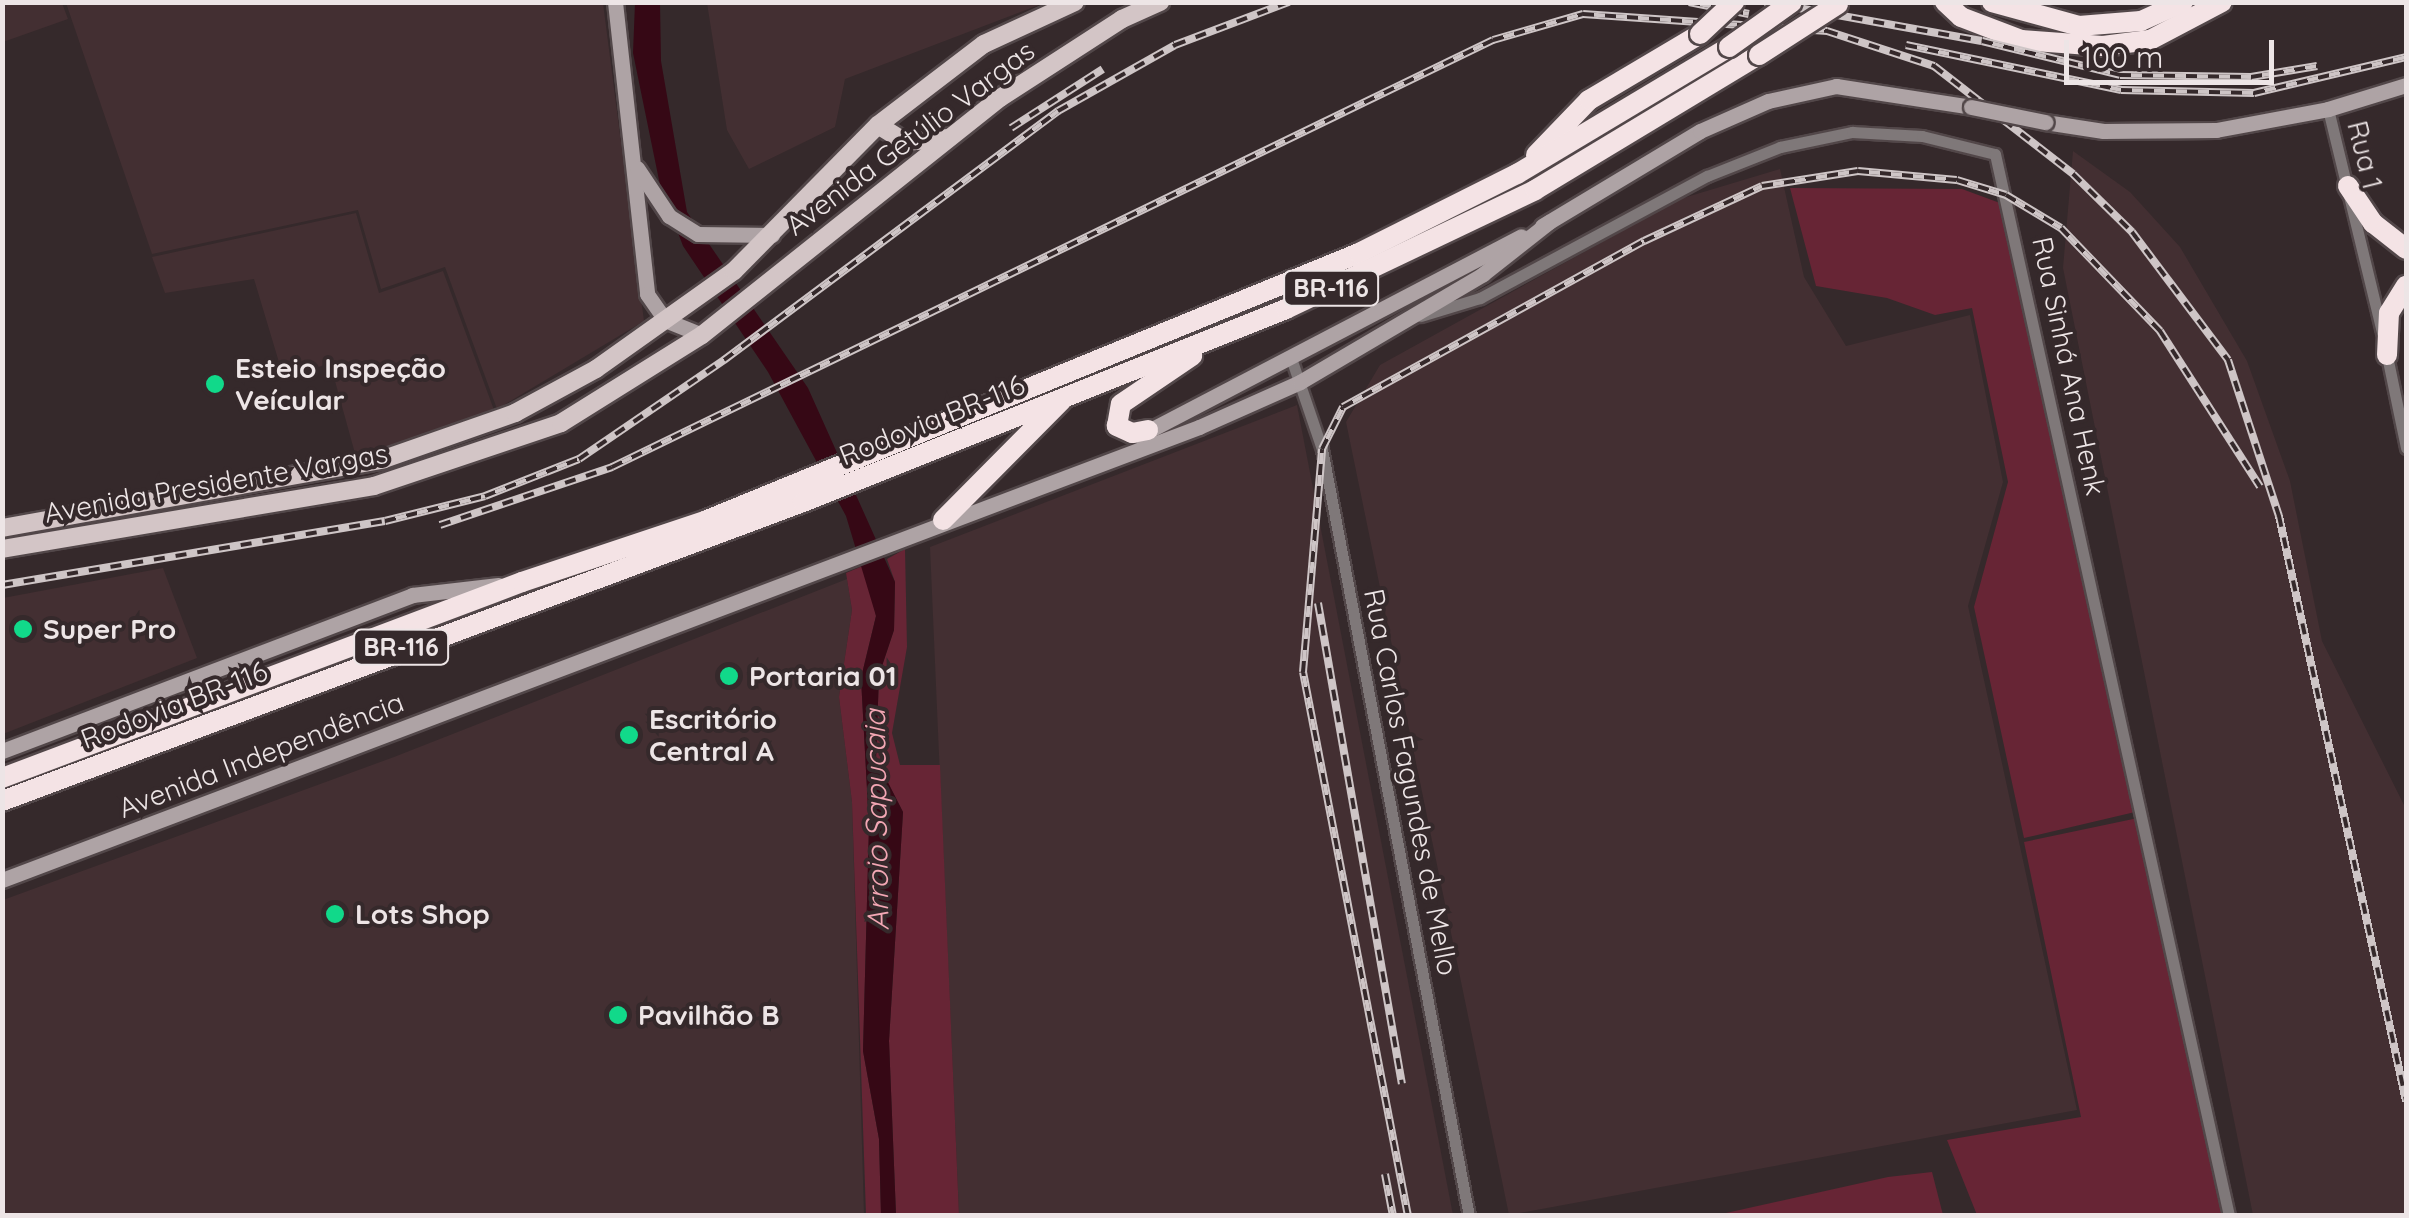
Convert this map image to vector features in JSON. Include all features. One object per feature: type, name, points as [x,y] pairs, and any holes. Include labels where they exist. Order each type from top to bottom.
[{"type":"highway","name":"BR-116","points":[[1517,174],[1589,100],[1700,34],[1734,2]]},
{"type":"highway","name":"Rodovia BR-116","points":[[875,464],[1359,253],[1517,174],[1729,48],[1792,2]]},
{"type":"highway","points":[[1945,2],[1961,17],[2021,40],[2103,46],[2150,40],[2221,3]]},
{"type":"highway","points":[[1992,2],[2079,26],[2141,21],[2183,2]]},
{"type":"highway","name":"Rodovia BR-116","points":[[2,801],[875,464],[1240,328],[1535,190],[1839,3]]},
{"type":"highway","points":[[2348,186],[2373,223],[2406,249]]},
{"type":"highway","points":[[2387,355],[2389,313],[2406,286]]},
{"type":"highway","points":[[1148,430],[1132,434],[1118,426],[1120,404],[1240,328]]},
{"type":"highway","name":"BR-116","points":[[943,520],[1067,394]]},
{"type":"highway","name":"Rodovia BR-116","points":[[2,778],[522,582],[798,494]]},
{"type":"main road","points":[[615,2],[647,294],[665,320],[704,334]]},
{"type":"main road","name":"Avenida Getúlio Vargas","points":[[734,272],[776,235],[878,125],[984,44],[1075,2]]},
{"type":"main road","name":"Avenida Getúlio Vargas","points":[[752,296],[950,138],[1122,19],[1160,2]]},
{"type":"main road","points":[[1107,457],[1148,430],[1292,361],[1388,305],[1549,222],[1700,131],[1768,101],[1836,86],[2103,131],[2216,130],[2328,109],[2406,85]]},
{"type":"main road","points":[[878,125],[905,142],[950,138]]},
{"type":"main road","points":[[632,155],[647,190],[682,225],[717,238],[776,235]]},
{"type":"main road","points":[[1107,457],[1155,445],[1300,382],[1483,274],[1549,222]]},
{"type":"main road","name":"Avenida Presidente Vargas","points":[[2,528],[237,488],[402,454],[515,413],[665,320],[734,272]]},
{"type":"main road","name":"Avenida Presidente Vargas","points":[[3,546],[242,511],[374,486],[524,438],[704,334],[752,296]]},
{"type":"main road","points":[[1388,305],[1398,323]]},
{"type":"main road","points":[[515,413],[524,438]]},
{"type":"main road","name":"Avenida Independência","points":[[2,880],[1107,457]]},
{"type":"main road","points":[[237,488],[242,511]]},
{"type":"main road","name":"Rodovia BR-116","points":[[2,750],[412,596],[522,582]]},
{"type":"street","name":"Rua 1","points":[[2328,109],[2406,448]]},
{"type":"street","name":"Rua Sinhá Ana Henk","points":[[1398,323],[1480,298],[1707,176],[1780,147],[1852,132],[1922,136],[1994,154],[2229,1216]]},
{"type":"street","name":"Rua Carlos Fagundes de Mello","points":[[1292,361],[1322,448],[1468,1216]]},
{"type":"shaded area","points":[[707,2],[1044,3],[845,79],[835,127],[749,169],[727,130]]},
{"type":"shaded area","points":[[2,3],[62,3],[68,19],[3,42]]},
{"type":"shaded area","points":[[66,3],[603,3],[644,321],[497,409],[445,267],[381,289],[358,210],[152,254]]},
{"type":"shaded area","points":[[2073,151],[2130,192],[2180,247],[2247,361],[2290,481],[2322,641],[2406,809],[2406,1215],[2253,1215],[2063,268]]},
{"type":"shaded area","points":[[1780,169],[1804,277],[1846,346],[1970,315],[2003,482],[1968,606],[2077,1110],[1509,1215],[1346,422],[1380,365],[1680,199]]},
{"type":"shaded area","points":[[1790,188],[1962,189],[2000,203],[2135,812],[2024,838],[1974,607],[2008,482],[1972,308],[1935,315],[1887,298],[1816,286]]},
{"type":"shaded area","points":[[356,213],[379,293],[443,271],[494,410],[356,457],[330,363],[284,379],[254,279],[165,293],[152,257]]},
{"type":"shaded area","points":[[1297,405],[1453,1215],[959,1215],[930,547]]},
{"type":"shaded area","points":[[905,549],[907,647],[892,733],[900,765],[940,765],[959,1215],[896,1215],[889,1041],[903,812],[876,759],[879,675],[894,630],[895,582],[887,559]]},
{"type":"shaded area","points":[[865,565],[876,616],[861,678],[869,826],[863,1051],[879,1139],[881,1215],[866,1215],[852,802],[839,697],[852,610],[846,573]]},
{"type":"shaded area","points":[[163,568],[197,658],[3,734],[3,598]]},
{"type":"shaded area","points":[[847,579],[852,610],[839,697],[852,802],[864,1215],[3,1216],[3,900],[394,757]]},
{"type":"shaded area","points":[[2138,818],[2222,1215],[1977,1215],[1947,1140],[2081,1117],[2024,842]]},
{"type":"shaded area","points":[[1932,1172],[1943,1215],[1717,1215],[1888,1177]]},
{"type":"water","name":"Arroio Sapucaia","points":[[635,3],[660,3],[661,61],[687,212],[808,388],[895,582],[894,630],[879,675],[876,759],[903,812],[889,1041],[896,1215],[881,1215],[879,1139],[863,1051],[869,826],[861,678],[876,616],[846,516],[768,372],[683,246],[660,185],[633,53]]},
{"type":"railway","points":[[2,585],[385,521],[485,496],[579,459],[724,360],[1058,111],[1175,45],[1289,2]]},
{"type":"railway","points":[[1689,2],[1749,14]]},
{"type":"railway","points":[[1765,2],[1982,41],[2120,75],[2251,77],[2317,66]]},
{"type":"railway","points":[[440,525],[612,467],[1493,40],[1583,14],[1827,31],[1934,66],[2073,174],[2132,232],[2228,360],[2279,516],[2406,1101]]},
{"type":"railway","points":[[1906,45],[2121,90],[2254,93],[2406,57]]},
{"type":"railway","points":[[1011,128],[1103,69]]},
{"type":"railway","points":[[1408,1216],[1303,672],[1322,449],[1343,407],[1644,241],[1762,186],[1858,171],[1957,180],[2006,195],[2061,228],[2160,331],[2260,487]]},
{"type":"railway","points":[[1318,603],[1402,1084]]},
{"type":"railway","points":[[1385,1174],[1393,1216]]},
{"type":"place","name":"Esteio Inspeção Veícular","points":[[215,384]]},
{"type":"place","name":"Super Pro","points":[[23,629]]},
{"type":"place","name":"Portaria 01","points":[[729,676]]},
{"type":"place","name":"Escritório Central A","points":[[629,735]]},
{"type":"place","name":"Lots Shop","points":[[335,914]]},
{"type":"place","name":"Pavilhão B","points":[[618,1015]]}]
